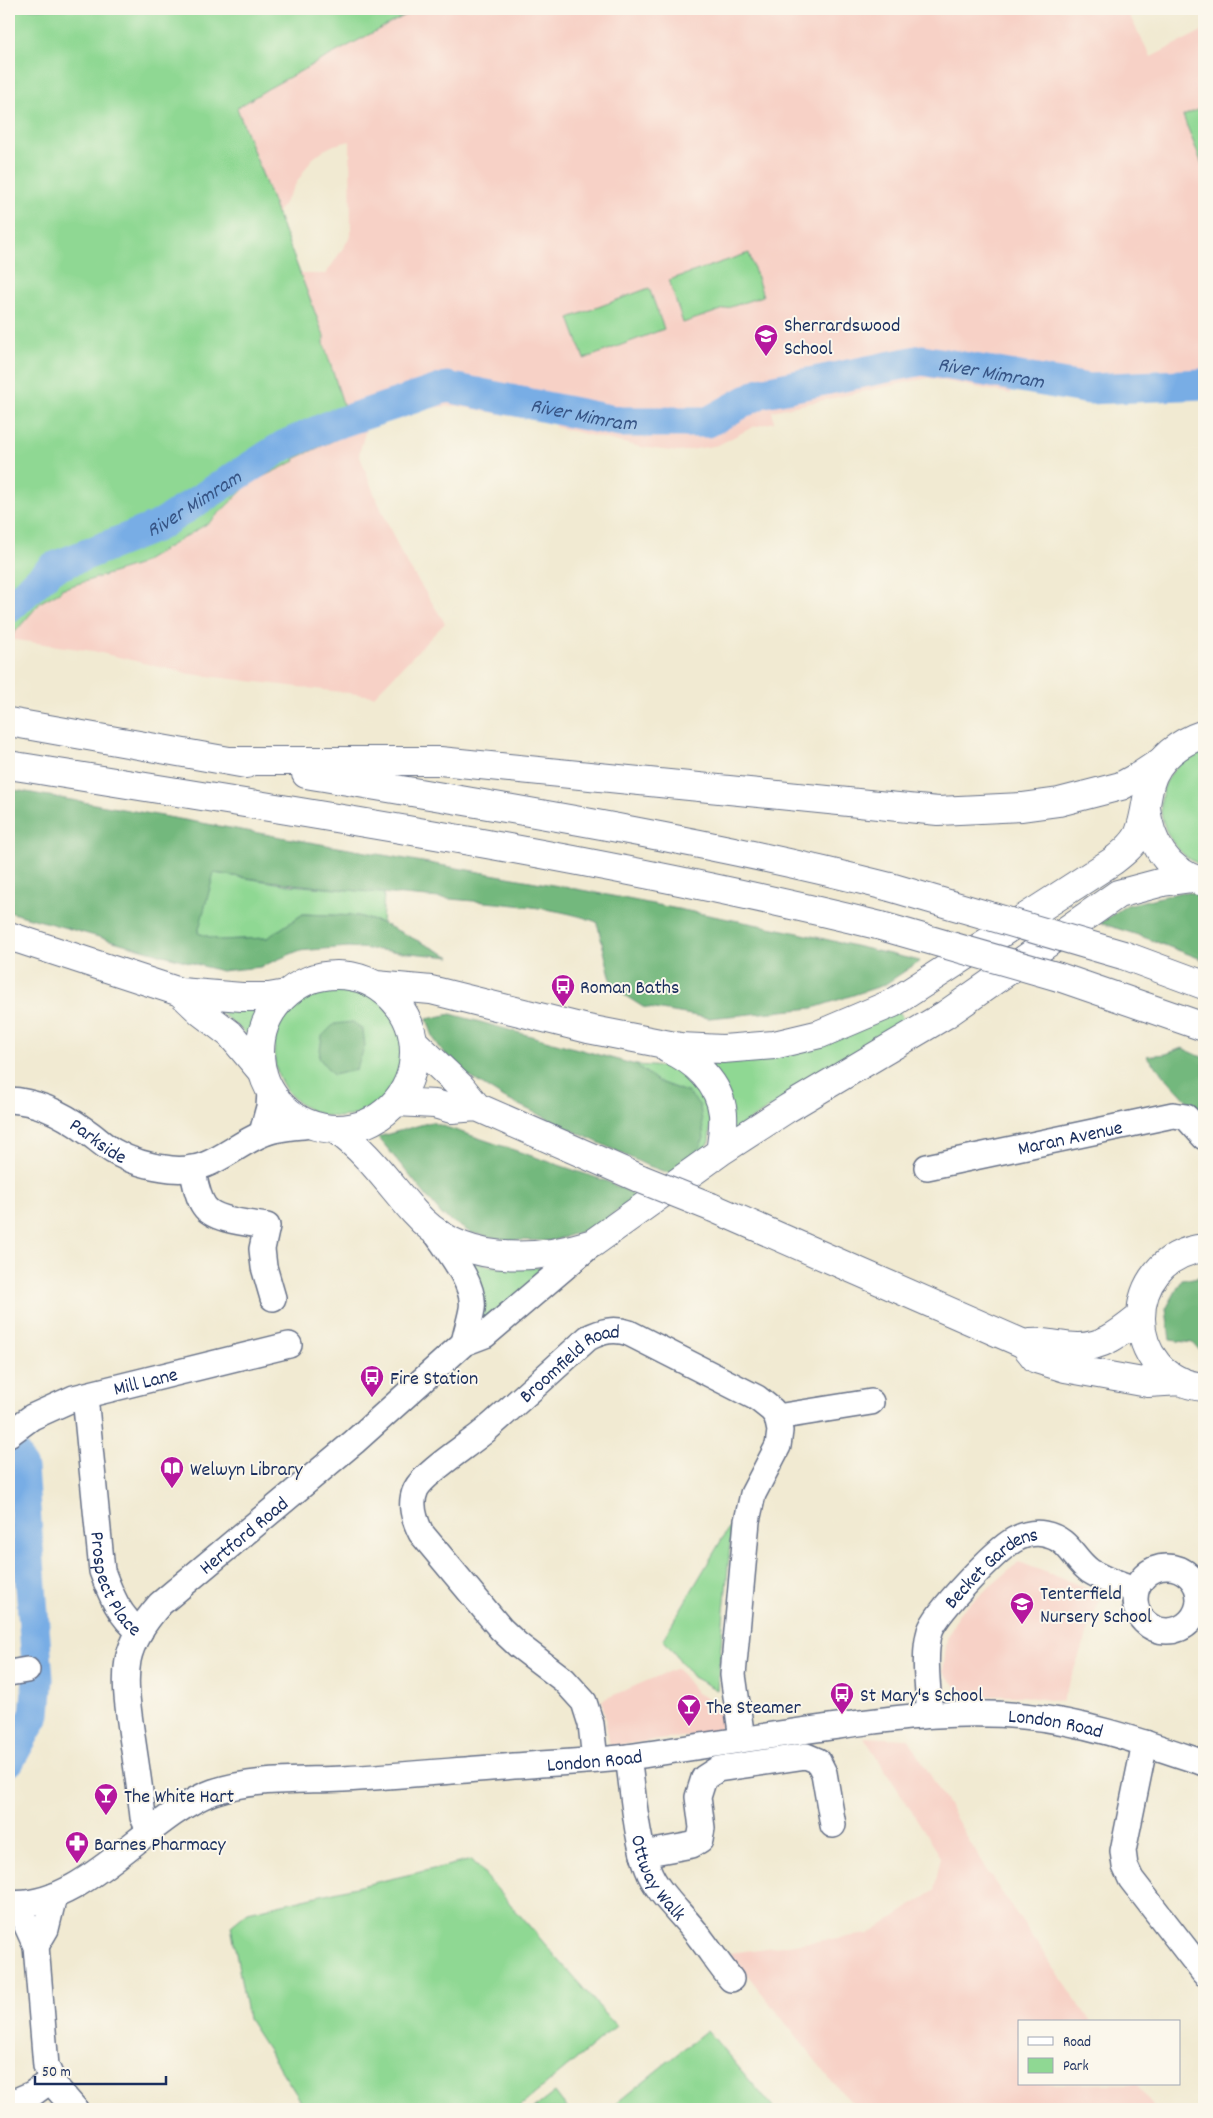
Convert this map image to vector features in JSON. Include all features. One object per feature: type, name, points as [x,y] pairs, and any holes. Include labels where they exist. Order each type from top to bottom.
[{"type":"main road","points":[[9,722],[229,761],[432,794],[703,843],[890,887],[1123,956],[1204,985]]},
{"type":"main road","points":[[229,761],[440,761],[938,811],[1022,807],[1059,802],[1121,786],[1142,775],[1162,761],[1174,748],[1189,739],[1204,734]]},
{"type":"main road","points":[[376,985],[431,990],[588,1029],[653,1043],[700,1049],[748,1048],[805,1038],[867,1015],[893,1003],[1113,861],[1128,849],[1139,835],[1150,782],[1162,761]]},
{"type":"main road","points":[[9,765],[538,854],[683,881],[881,926],[1059,977],[1204,1027]]},
{"type":"main road","points":[[1146,806],[1151,833],[1163,857],[1176,869],[1198,880]]},
{"type":"main road","points":[[180,992],[201,1012],[230,1034],[288,1112],[351,1140],[416,1214],[434,1230],[452,1242],[498,1256],[546,1255],[594,1243],[720,1152],[788,1108],[945,1014],[1118,894],[1163,882],[1198,880]]},
{"type":"main road","points":[[9,936],[180,992],[242,997],[268,997],[286,994]]},
{"type":"main road","points":[[266,1082],[259,1052],[263,1030],[272,1010],[286,994],[299,984],[314,978],[330,975],[362,978],[376,985],[399,1006],[407,1018],[414,1042],[414,1061],[410,1075],[396,1102],[387,1112],[371,1122],[354,1128],[323,1128]]},
{"type":"main road","points":[[414,1042],[461,1087],[477,1107],[1024,1344],[1036,1359],[1065,1368],[1148,1383],[1198,1386]]},
{"type":"main road","points":[[653,1043],[682,1055],[692,1062],[716,1090],[723,1114],[720,1152]]},
{"type":"main road","points":[[396,1102],[435,1104],[452,1109],[477,1107]]},
{"type":"main road","points":[[1198,1386],[1164,1370],[1151,1355],[1143,1337],[1140,1317],[1142,1301],[1147,1286],[1156,1273],[1180,1253],[1200,1244]]},
{"type":"main road","points":[[1024,1344],[1039,1342],[1078,1347],[1094,1346],[1111,1339],[1140,1317]]},
{"type":"street","points":[[262,1133],[269,1107],[266,1082]]},
{"type":"street","name":"Parkside","points":[[9,1100],[26,1102],[56,1112],[112,1150],[135,1161],[172,1169],[192,1168],[209,1164],[224,1157],[262,1133],[323,1128]]},
{"type":"street","name":"Maran Avenue","points":[[927,1167],[1173,1115],[1186,1117],[1204,1137]]},
{"type":"street","points":[[192,1168],[200,1197],[208,1211],[218,1217],[266,1226],[262,1250],[264,1267],[273,1298]]},
{"type":"street","points":[[434,1230],[468,1283],[472,1297],[472,1308],[464,1343]]},
{"type":"street","name":"Hertford Road","points":[[140,1632],[160,1604],[354,1442],[464,1343],[484,1335],[594,1243]]},
{"type":"street","name":"Broomfield Road","points":[[595,1760],[592,1724],[584,1702],[564,1680],[518,1645],[501,1629],[421,1533],[412,1512],[416,1489],[421,1482],[486,1430],[588,1338],[607,1331],[621,1330],[629,1333],[761,1401],[777,1417]]},
{"type":"street","name":"Mill Lane","points":[[10,1433],[32,1417],[63,1402],[289,1345]]},
{"type":"street","name":"Prospect Place","points":[[85,1396],[102,1570],[119,1610],[131,1625],[140,1632],[132,1646],[128,1660],[126,1677],[127,1698],[143,1817],[150,1832]]},
{"type":"street","points":[[742,1739],[733,1676],[747,1520],[753,1494],[778,1446],[780,1431],[777,1417],[871,1402]]},
{"type":"street","name":"Becket Gardens","points":[[930,1715],[927,1654],[929,1633],[933,1623],[945,1606],[1014,1540],[1026,1534],[1042,1533],[1055,1537],[1069,1546],[1089,1570],[1108,1581],[1135,1590]]},
{"type":"street","name":"London Road","points":[[13,1903],[54,1896],[118,1857],[178,1811],[213,1792],[248,1784],[393,1776],[595,1760],[930,1715],[996,1714],[1048,1719],[1090,1727],[1204,1763]]},
{"type":"street","points":[[1145,1743],[1123,1851],[1125,1866],[1131,1879],[1204,1973]]},
{"type":"street","name":"Ottway Walk","points":[[628,1756],[643,1854],[648,1871],[656,1884],[702,1939],[714,1960],[731,1979]]},
{"type":"street","points":[[643,1854],[692,1845],[700,1840],[702,1828],[698,1797],[704,1778],[718,1769],[806,1756],[818,1761],[824,1774],[833,1825]]},
{"type":"street","points":[[141,1795],[172,1803],[178,1811]]},
{"type":"street","points":[[36,1946],[46,1929],[54,1896]]},
{"type":"street","points":[[13,1903],[36,1946],[44,2056],[51,2080],[75,2109]]},
{"type":"street","points":[[9,2104],[32,2094],[51,2080]]},
{"type":"shaded area","name":"Sherrardswood School","points":[[417,9],[1126,9],[1151,57],[1204,30],[1204,370],[1012,383],[1011,394],[928,378],[772,411],[774,422],[753,427],[718,445],[679,452],[640,447],[555,427],[555,424],[457,406],[427,408],[367,425],[359,454],[373,491],[403,557],[445,623],[374,696],[190,674],[93,651],[9,639],[41,602],[61,591],[61,589],[138,565],[211,522],[255,479],[352,432],[324,344],[324,336],[300,274],[326,274],[351,236],[350,141],[334,145],[322,151],[311,160],[277,214],[237,108],[269,88]]},
{"type":"shaded area","name":"Tenterfield Nursery School","points":[[1019,1562],[1102,1594],[1062,1702],[1022,1696],[965,1696],[943,1672],[947,1638],[959,1613]]},
{"type":"shaded area","points":[[677,1668],[697,1693],[720,1705],[722,1722],[720,1729],[707,1734],[611,1746],[602,1700]]},
{"type":"shaded area","points":[[864,1737],[909,1739],[987,1871],[1090,2020],[1018,2020],[1018,2086],[1138,2086],[1155,2109],[858,2109],[834,2084],[730,1953],[868,1934],[934,1891],[941,1857]]},
{"type":"green space","points":[[9,9],[417,9],[269,88],[237,108],[324,336],[324,344],[352,432],[294,459],[295,461],[250,483],[210,522],[138,565],[61,589],[61,591],[41,602],[9,639]]},
{"type":"green space","points":[[1204,107],[1204,169],[1183,116]]},
{"type":"green space","points":[[749,253],[763,296],[683,323],[669,280]]},
{"type":"green space","points":[[649,288],[664,329],[584,359],[569,318]]},
{"type":"green space","points":[[1204,749],[1204,866],[1191,860],[1180,851],[1171,839],[1164,826],[1161,798],[1165,784],[1176,767]]},
{"type":"green space","points":[[9,789],[587,891],[794,932],[920,961],[884,985],[813,1008],[709,1018],[643,1007],[613,988],[597,922],[579,916],[520,905],[327,888],[214,873],[198,933],[219,940],[267,938],[303,914],[358,916],[382,923],[451,957],[349,947],[298,951],[260,967],[221,971],[9,912]]},
{"type":"green space","points":[[214,873],[289,885],[384,893],[382,923],[358,916],[303,914],[267,938],[219,940],[197,933]]},
{"type":"green space","points":[[1182,892],[1204,894],[1204,960],[1100,923],[1127,905]]},
{"type":"green space","points":[[339,987],[364,992],[385,1006],[399,1027],[404,1052],[399,1077],[385,1098],[364,1112],[339,1117],[314,1112],[293,1098],[279,1077],[274,1052],[279,1027],[293,1006],[314,992]]},
{"type":"green space","points":[[209,1003],[261,1009],[252,1029],[251,1038]]},
{"type":"green space","points":[[898,1012],[907,1023],[728,1134],[701,1059]]},
{"type":"green space","points":[[451,1014],[636,1065],[659,1082],[689,1093],[700,1106],[704,1138],[692,1163],[671,1174],[646,1165],[504,1098],[467,1075],[444,1053],[434,1039],[427,1019]]},
{"type":"green space","points":[[353,1022],[363,1030],[365,1046],[356,1070],[333,1075],[319,1058],[322,1036],[334,1024]]},
{"type":"green space","points":[[1182,1048],[1204,1058],[1204,1119],[1146,1056],[1166,1054]]},
{"type":"green space","points":[[636,1065],[666,1067],[688,1073],[699,1080],[712,1109],[709,1142],[692,1163],[689,1093],[659,1082]]},
{"type":"green space","points":[[431,1122],[606,1181],[638,1196],[595,1227],[552,1241],[507,1240],[471,1233],[442,1215],[378,1137]]},
{"type":"green space","points":[[465,1260],[489,1266],[510,1268],[556,1265],[481,1328]]},
{"type":"green space","points":[[1204,1276],[1204,1355],[1193,1343],[1170,1340],[1166,1309],[1182,1280]]},
{"type":"green space","points":[[732,1522],[717,1690],[693,1677],[663,1639]]},
{"type":"green space","points":[[472,1860],[616,2026],[517,2109],[306,2109],[248,2019],[231,1926],[248,1912]]},
{"type":"green space","points":[[707,2030],[774,2109],[609,2109]]},
{"type":"green space","points":[[555,2092],[568,2109],[533,2109]]},
{"type":"waterway","name":"River Mimram","points":[[9,608],[52,568],[158,526],[283,446],[329,426],[447,387],[620,422],[708,422],[760,393],[922,360],[1089,389],[1204,384]]},
{"type":"waterway","name":"River Mimram","points":[[9,1443],[22,1468],[38,1679],[35,1714],[9,1761]]},
{"type":"place","name":"Sherrardswood School","points":[[766,357]]},
{"type":"place","name":"Roman Baths","points":[[563,1007]]},
{"type":"place","name":"Fire Station","points":[[372,1398]]},
{"type":"place","name":"Welwyn Library","points":[[172,1489]]},
{"type":"place","name":"Tenterfield Nursery School","points":[[1022,1625]]},
{"type":"place","name":"St Mary's School","points":[[842,1715]]},
{"type":"place","name":"The Steamer","points":[[689,1727]]},
{"type":"place","name":"The White Hart","points":[[106,1816]]},
{"type":"place","name":"Barnes Pharmacy","points":[[77,1864]]}]
